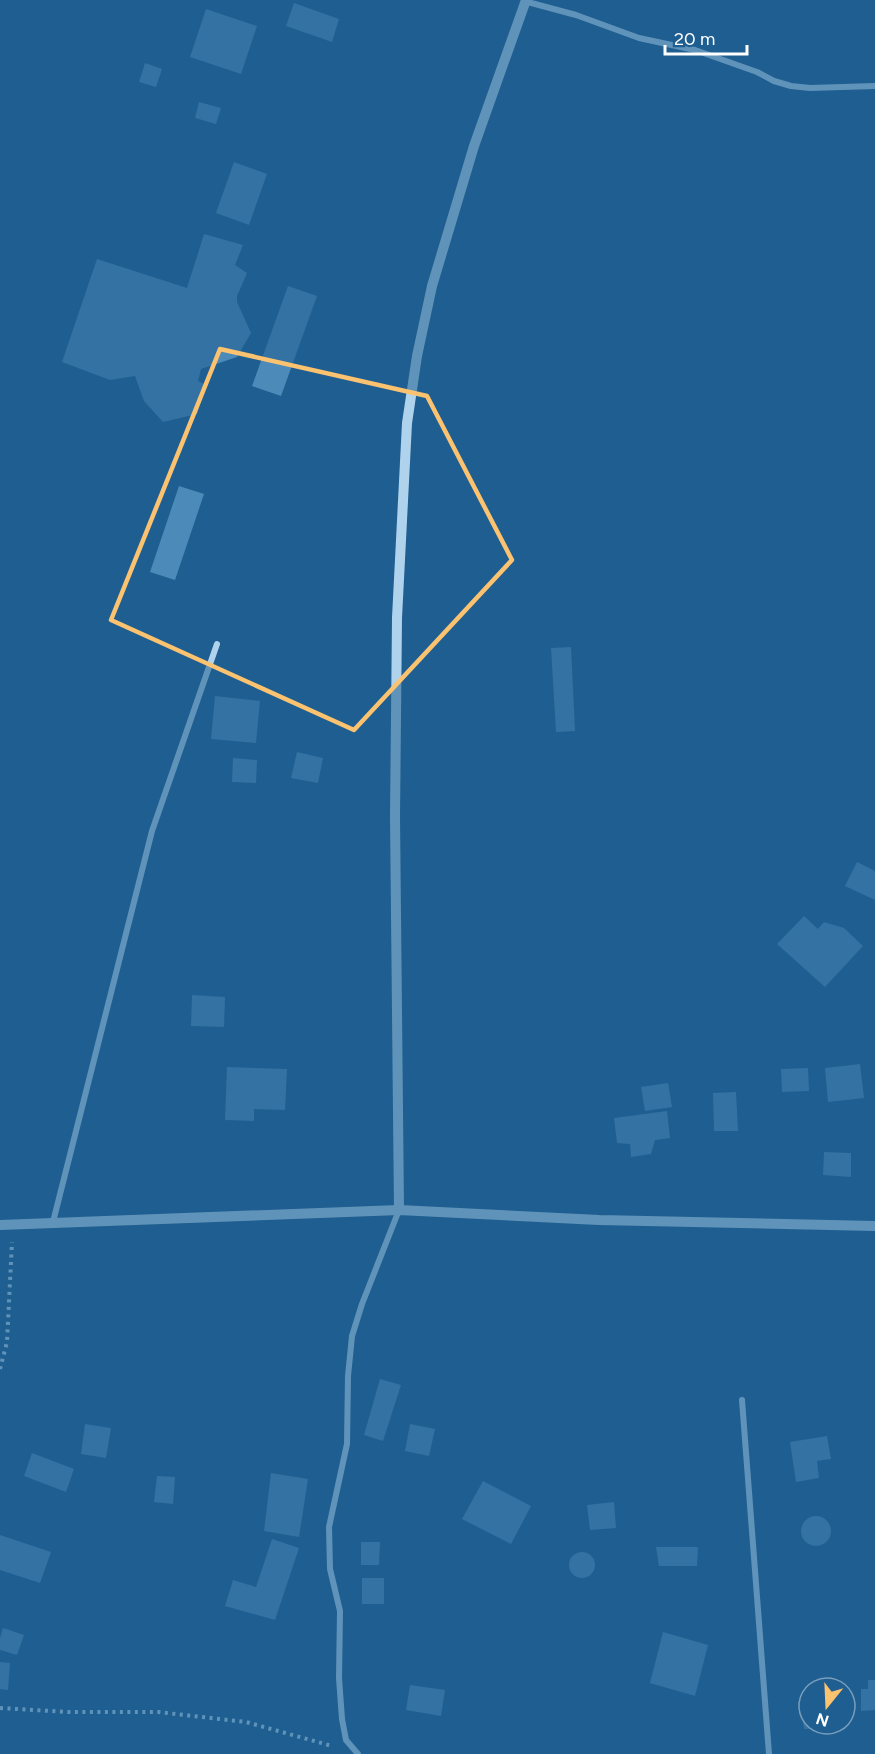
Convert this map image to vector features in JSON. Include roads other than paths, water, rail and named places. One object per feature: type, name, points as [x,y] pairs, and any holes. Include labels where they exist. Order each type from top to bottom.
[{"type":"street","points":[[358,1754],[346,1740],[342,1719],[339,1678],[340,1611],[330,1569],[329,1527],[347,1444],[348,1376],[352,1336],[362,1304],[399,1210],[395,828],[396,630],[407,423],[417,356],[432,286],[474,146],[524,1],[576,15],[639,38],[695,50],[790,86],[810,88],[875,86]]},
{"type":"street","points":[[53,1222],[152,831],[217,644]]},
{"type":"street","points":[[0,1225],[399,1210],[600,1220],[875,1226]]},
{"type":"street","points":[[742,1400],[769,1754]]}]
